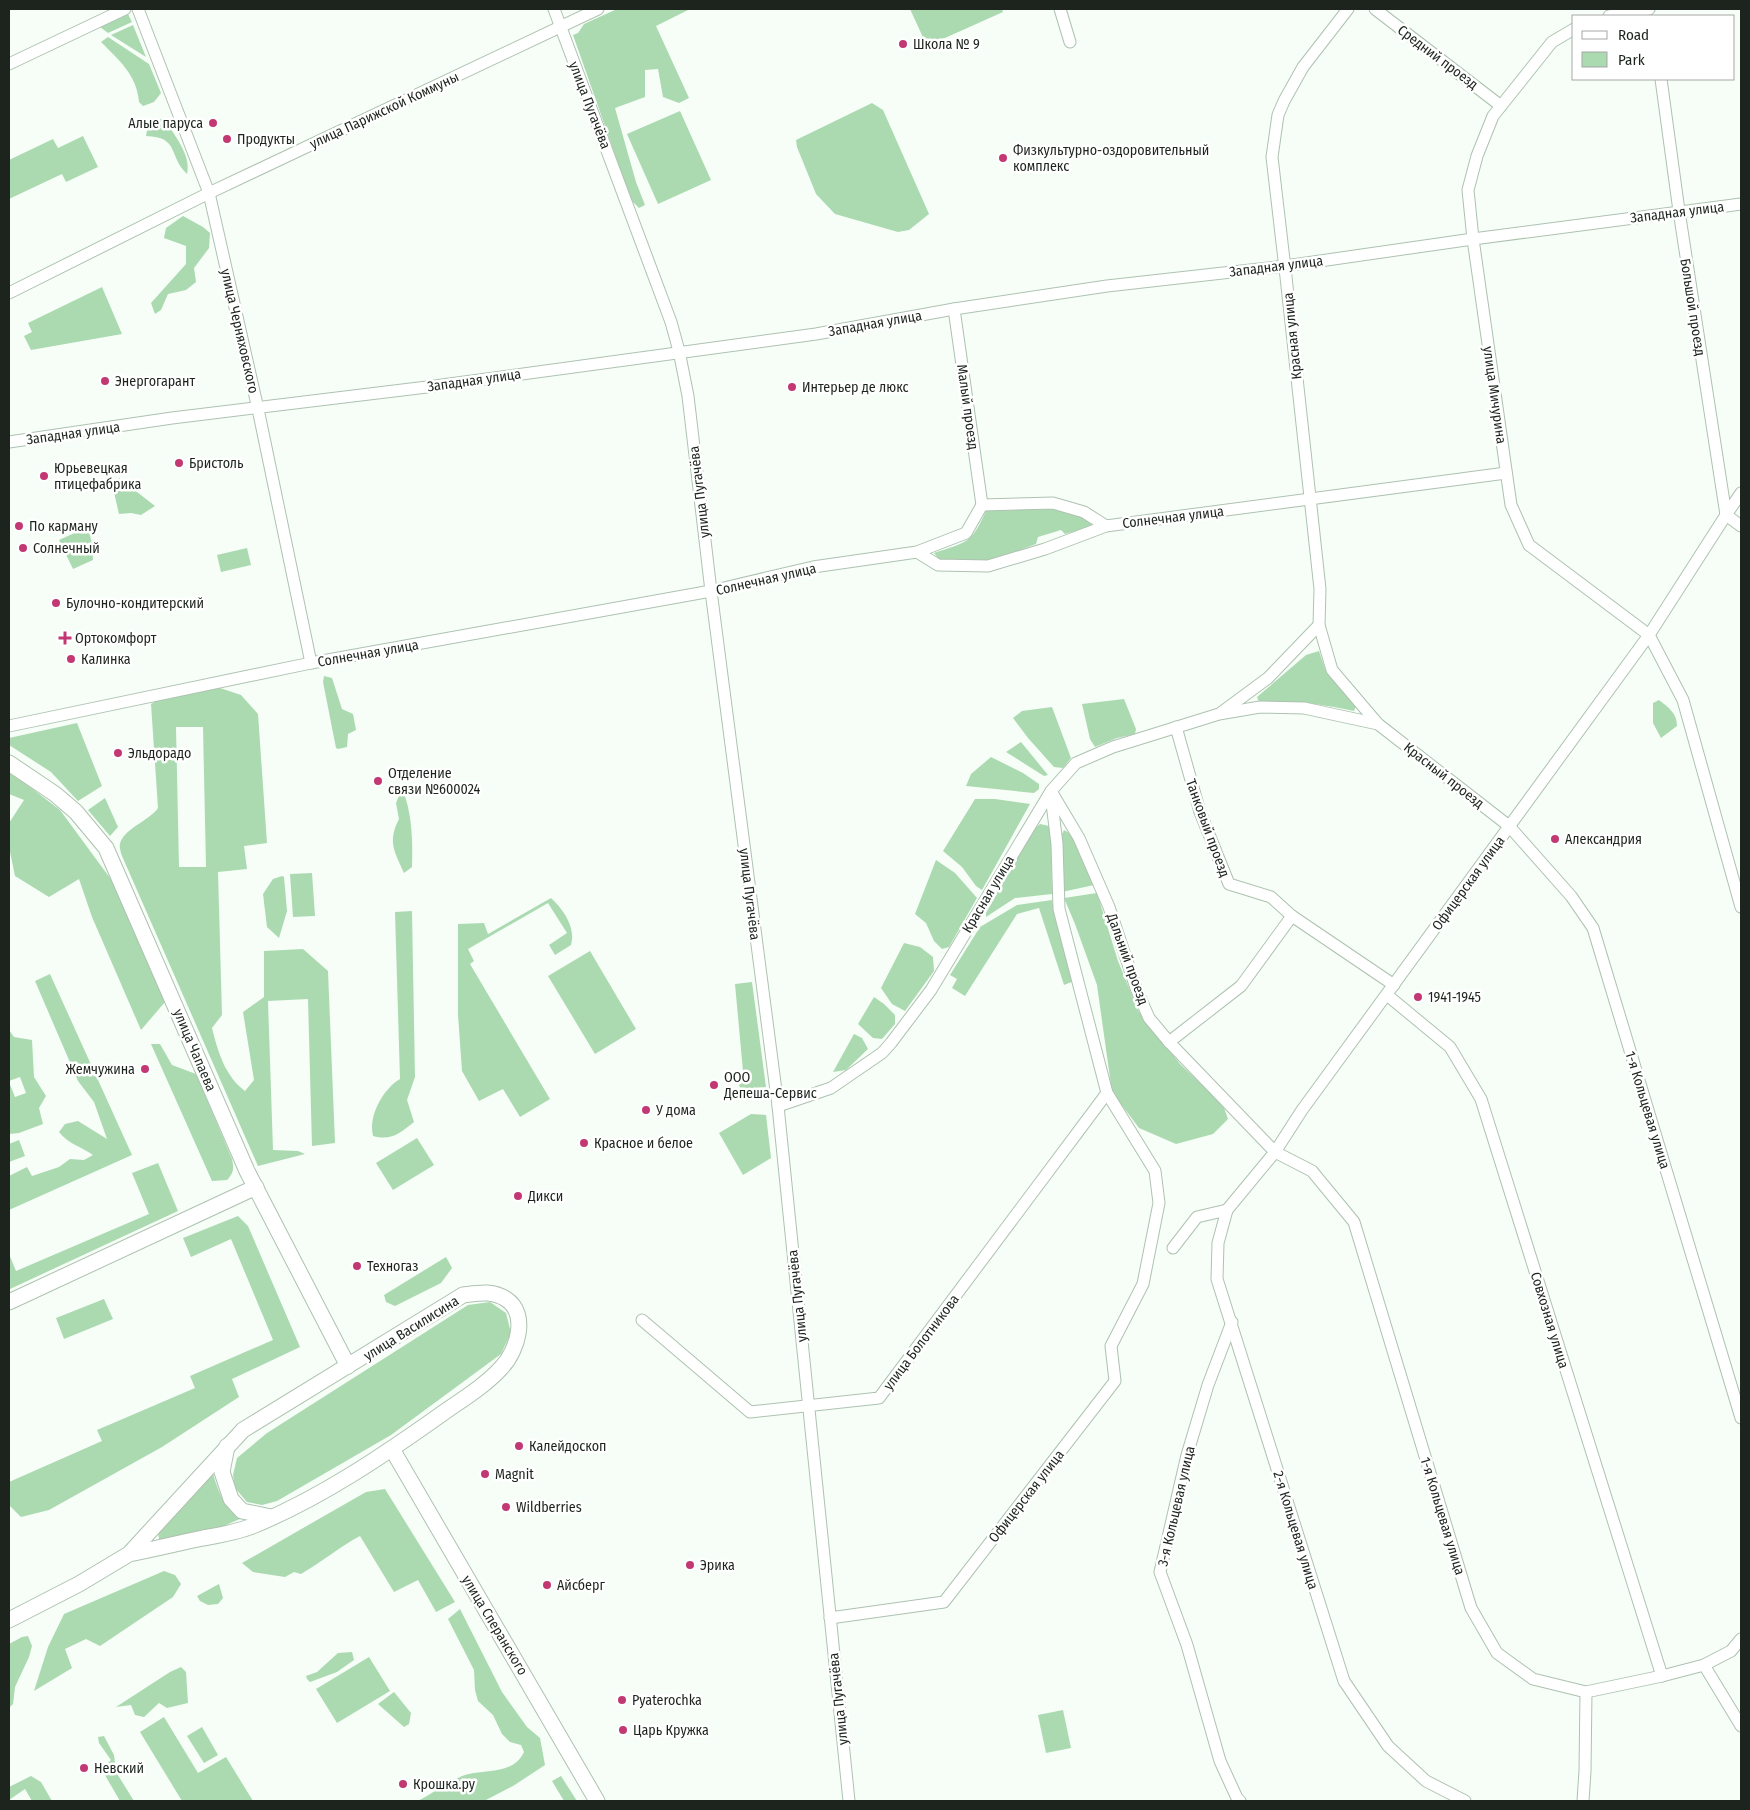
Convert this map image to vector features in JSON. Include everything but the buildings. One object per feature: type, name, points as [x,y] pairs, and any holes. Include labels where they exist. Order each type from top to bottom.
[{"type":"street","points":[[9,64],[125,9]]},
{"type":"street","name":"улица Черняховского","points":[[138,9],[209,193],[258,409],[311,663]]},
{"type":"street","name":"улица Пугачёва","points":[[554,9],[668,313],[679,351],[688,396],[710,591],[778,1106],[849,1801]]},
{"type":"street","name":"улица Парижской Коммуны","points":[[9,293],[209,193],[598,9]]},
{"type":"street","points":[[1060,9],[1070,42]]},
{"type":"street","name":"Красная улица","points":[[1348,9],[1302,68],[1278,114],[1272,157],[1320,588],[1319,625],[1332,670],[1378,724]]},
{"type":"street","name":"Средний проезд","points":[[1375,9],[1501,106]]},
{"type":"street","points":[[1615,15],[1650,9]]},
{"type":"street","name":"улица Мичурина","points":[[1572,30],[1552,42],[1493,116],[1476,156],[1468,190],[1473,239],[1511,505],[1529,545],[1649,635],[1683,700],[1741,907]]},
{"type":"street","name":"Большой проезд","points":[[1661,80],[1679,211],[1726,515]]},
{"type":"street","name":"Западная улица","points":[[9,442],[172,418],[258,409],[816,334],[954,309],[1107,286],[1285,266],[1741,204]]},
{"type":"street","name":"Малый проезд","points":[[954,309],[982,505]]},
{"type":"street","name":"Солнечная улица","points":[[9,726],[311,663],[710,591],[812,567],[917,552],[966,533],[982,505],[1052,503],[1084,512],[1106,526],[1506,473]]},
{"type":"street","name":"Офицерская улица","points":[[1227,1210],[1275,1152],[1302,1110],[1649,635],[1741,493]]},
{"type":"street","points":[[1726,515],[1741,526]]},
{"type":"street","points":[[917,552],[938,565],[988,566],[1045,549],[1106,526]]},
{"type":"street","name":"Красная улица","points":[[1219,714],[1268,678],[1319,625]]},
{"type":"street","name":"Красная улица","points":[[778,1106],[831,1088],[882,1053],[891,1044],[931,990],[1051,791],[1076,763],[1113,747],[1176,727],[1219,714],[1260,707],[1304,708],[1378,724]]},
{"type":"street","name":"Красный проезд","points":[[1378,724],[1509,826]]},
{"type":"street","name":"Танковый проезд","points":[[1176,727],[1200,812],[1229,884],[1271,898],[1292,916],[1394,985]]},
{"type":"street","name":"улица Чапаева","points":[[9,762],[55,794],[76,812],[106,848],[256,1187],[348,1366]]},
{"type":"street","name":"Офицерская улица","points":[[830,1618],[944,1602],[1115,1381],[1111,1346],[1144,1284],[1159,1203],[1155,1171],[1107,1093],[1059,909],[1057,844],[1051,791]]},
{"type":"street","name":"Дальний проезд","points":[[1051,791],[1079,838],[1109,907],[1136,988],[1149,1018],[1169,1042],[1275,1152]]},
{"type":"street","name":"1-я Кольцевая улица","points":[[1509,826],[1570,896],[1593,928],[1741,1418]]},
{"type":"street","points":[[1169,1042],[1241,986],[1292,916]]},
{"type":"street","name":"Совхозная улица","points":[[1387,995],[1450,1047],[1481,1099],[1662,1676]]},
{"type":"street","name":"улица Болотникова","points":[[642,1320],[750,1412],[879,1398],[1107,1093]]},
{"type":"street","name":"1-я Кольцевая улица","points":[[1275,1152],[1312,1171],[1354,1222],[1471,1608],[1496,1652],[1533,1679],[1586,1692],[1704,1665],[1731,1651],[1741,1639]]},
{"type":"street","points":[[9,1302],[256,1187]]},
{"type":"street","points":[[1173,1248],[1197,1217],[1227,1210]]},
{"type":"street","name":"2-я Кольцевая улица","points":[[1227,1210],[1218,1243],[1217,1279],[1344,1682],[1388,1746],[1426,1781],[1465,1801]]},
{"type":"street","name":"улица Василисина","points":[[9,1620],[79,1584],[130,1554],[243,1430],[463,1295],[487,1291],[508,1300],[515,1310],[519,1322],[518,1336],[504,1366],[486,1382],[392,1449],[341,1480],[253,1526],[230,1533],[130,1554]]},
{"type":"street","name":"3-я Кольцевая улица","points":[[1232,1322],[1208,1385],[1187,1454],[1160,1572],[1187,1645],[1220,1761],[1240,1801]]},
{"type":"street","points":[[227,1446],[222,1472],[230,1499],[242,1511],[271,1518]]},
{"type":"street","name":"улица Сперанского","points":[[392,1449],[597,1801]]},
{"type":"street","points":[[1704,1665],[1741,1726]]},
{"type":"street","points":[[1583,1801],[1586,1692]]},
{"type":"green space","points":[[617,9],[690,9],[656,26],[689,98],[679,103],[663,97],[658,69],[645,70],[645,97],[615,108],[636,182],[645,205],[639,208],[631,200],[573,35],[578,33],[584,24]]},
{"type":"green space","points":[[910,9],[1002,9],[1003,12],[927,46]]},
{"type":"green space","points":[[128,14],[132,22],[108,33],[100,27]]},
{"type":"green space","points":[[133,25],[146,57],[111,35]]},
{"type":"green space","points":[[108,37],[149,64],[161,93],[154,102],[143,106],[139,102],[138,92],[131,76],[101,42]]},
{"type":"green space","points":[[872,103],[883,110],[929,214],[909,230],[898,232],[835,214],[816,194],[797,147],[796,140]]},
{"type":"green space","points":[[680,111],[711,180],[658,204],[627,134]]},
{"type":"green space","points":[[164,118],[177,138],[187,159],[187,174],[177,161],[169,144],[157,137],[146,136],[152,124]]},
{"type":"green space","points":[[83,136],[98,167],[66,182],[62,174],[9,199],[9,160],[53,139],[58,148]]},
{"type":"green space","points":[[183,216],[210,233],[209,248],[194,268],[196,282],[186,290],[168,294],[161,310],[155,314],[151,303],[186,264],[186,246],[164,238],[166,228]]},
{"type":"green space","points":[[102,287],[122,334],[31,350],[24,336],[32,332],[28,323]]},
{"type":"green space","points":[[119,478],[155,506],[141,515],[131,513],[119,514],[113,488]]},
{"type":"green space","points":[[1049,509],[1079,515],[1093,526],[1065,534],[1061,530],[1038,537],[1036,544],[989,561],[940,561],[934,553],[961,544],[972,536],[986,511]]},
{"type":"green space","points":[[88,527],[93,560],[73,569],[59,540]]},
{"type":"green space","points":[[247,548],[251,565],[221,572],[217,555]]},
{"type":"green space","points":[[1319,651],[1325,669],[1356,706],[1354,711],[1306,703],[1259,702],[1257,697],[1306,655]]},
{"type":"green space","points":[[324,676],[332,678],[342,709],[353,714],[356,730],[348,734],[347,747],[336,748],[323,682]]},
{"type":"green space","points":[[217,687],[241,695],[258,714],[267,843],[244,846],[247,869],[218,872],[222,1015],[212,1028],[227,1071],[245,1091],[254,1080],[243,1012],[264,997],[264,951],[303,949],[328,971],[335,1143],[312,1146],[308,999],[268,1001],[273,1150],[298,1151],[305,1154],[258,1166],[120,850],[122,839],[126,834],[158,808],[151,704],[161,698]],"holes":[[[176,727],[203,727],[206,867],[179,867]]]},
{"type":"green space","points":[[1124,699],[1136,729],[1135,734],[1117,738],[1095,747],[1090,739],[1082,704]]},
{"type":"green space","points":[[1659,700],[1669,708],[1677,721],[1677,726],[1661,738],[1653,723],[1653,703]]},
{"type":"green space","points":[[1052,707],[1071,758],[1063,768],[1054,767],[1013,718],[1022,711]]},
{"type":"green space","points":[[77,723],[102,786],[78,801],[51,772],[9,745],[9,738]]},
{"type":"green space","points":[[1021,742],[1048,775],[1044,776],[1006,752]]},
{"type":"green space","points":[[991,757],[1023,773],[1039,784],[1039,789],[1034,793],[966,786],[971,774]]},
{"type":"green space","points":[[9,771],[60,810],[121,893],[165,1002],[141,1030],[92,917],[79,879],[49,897],[15,876],[9,847],[9,823],[24,800],[9,794]]},
{"type":"green space","points":[[402,788],[410,817],[412,847],[412,867],[404,873],[395,853],[393,841],[393,834],[399,819],[396,803]]},
{"type":"green space","points":[[105,798],[118,827],[110,836],[88,810]]},
{"type":"green space","points":[[975,799],[995,799],[1030,804],[982,890],[976,886],[962,867],[943,851]]},
{"type":"green space","points":[[1040,824],[1049,826],[1051,833],[1052,894],[1015,898],[986,917],[986,913],[1032,831]]},
{"type":"green space","points":[[1064,830],[1079,846],[1094,885],[1062,892],[1061,836]]},
{"type":"green space","points":[[936,860],[955,873],[977,898],[949,947],[942,949],[934,941],[926,923],[915,914]]},
{"type":"green space","points":[[312,873],[315,916],[293,917],[290,874]]},
{"type":"green space","points":[[284,877],[287,911],[279,938],[267,927],[263,894],[273,879]]},
{"type":"green space","points":[[1097,893],[1118,961],[1139,1012],[1180,1064],[1223,1105],[1228,1119],[1213,1134],[1176,1144],[1139,1128],[1112,1092],[1097,985],[1064,898]]},
{"type":"green space","points":[[551,898],[568,920],[572,932],[571,945],[555,955],[549,945],[567,933],[548,903],[468,949],[474,961],[470,964],[550,1099],[520,1117],[503,1089],[479,1101],[462,1071],[458,1015],[458,924],[484,923],[488,934]]},
{"type":"green space","points":[[1052,900],[1056,922],[1074,981],[1064,985],[1039,908],[1017,914],[965,996],[952,988],[957,979],[950,975],[980,927],[1017,905]]},
{"type":"green space","points":[[412,911],[415,1077],[407,1100],[414,1122],[391,1137],[373,1136],[373,1120],[378,1104],[388,1089],[400,1079],[395,912]]},
{"type":"green space","points":[[904,943],[920,947],[933,957],[934,971],[905,1011],[892,1004],[881,988]]},
{"type":"green space","points":[[590,951],[636,1029],[595,1054],[548,976]]},
{"type":"green space","points":[[50,974],[132,1155],[9,1210],[9,1176],[27,1167],[32,1176],[59,1167],[70,1159],[84,1160],[93,1155],[71,1142],[59,1132],[65,1124],[78,1121],[107,1139],[94,1102],[78,1081],[35,981]]},
{"type":"green space","points":[[752,982],[766,1087],[741,1090],[739,1085],[744,1082],[735,984]]},
{"type":"green space","points":[[874,997],[895,1015],[895,1024],[882,1039],[873,1038],[858,1024]]},
{"type":"green space","points":[[9,1030],[14,1037],[32,1040],[34,1077],[46,1096],[39,1108],[43,1124],[19,1133],[9,1134],[9,1082],[15,1097],[26,1093],[20,1077],[9,1081]]},
{"type":"green space","points":[[854,1034],[862,1038],[868,1049],[846,1070],[833,1072]]},
{"type":"green space","points":[[151,1044],[160,1044],[172,1065],[196,1074],[232,1159],[233,1170],[227,1180],[212,1181]]},
{"type":"green space","points":[[751,1114],[766,1115],[771,1158],[743,1175],[719,1133]]},
{"type":"green space","points":[[417,1138],[434,1165],[393,1190],[376,1163]]},
{"type":"green space","points":[[19,1140],[25,1156],[9,1162],[9,1144]]},
{"type":"green space","points":[[158,1163],[178,1211],[10,1289],[9,1254],[16,1271],[149,1214],[132,1173]]},
{"type":"green space","points":[[238,1216],[248,1226],[300,1347],[232,1379],[239,1397],[162,1447],[49,1510],[21,1517],[9,1505],[9,1482],[102,1441],[97,1430],[195,1388],[190,1376],[273,1340],[231,1239],[191,1257],[183,1238]]},
{"type":"green space","points":[[446,1257],[452,1268],[441,1283],[395,1306],[386,1302],[384,1295]]},
{"type":"green space","points":[[104,1299],[113,1319],[64,1339],[56,1318]]},
{"type":"green space","points":[[490,1302],[506,1313],[511,1333],[501,1354],[391,1435],[277,1501],[262,1505],[247,1502],[235,1488],[233,1475],[237,1458],[267,1433],[468,1305]]},
{"type":"green space","points":[[213,1474],[223,1499],[230,1510],[240,1519],[221,1527],[165,1542],[159,1539],[158,1533]]},
{"type":"green space","points":[[385,1489],[455,1602],[436,1612],[418,1580],[394,1592],[360,1536],[301,1574],[294,1572],[285,1577],[253,1572],[242,1563],[366,1492]]},
{"type":"green space","points":[[164,1571],[175,1575],[181,1584],[173,1597],[100,1646],[86,1639],[65,1649],[72,1668],[34,1691],[48,1647],[64,1614]]},
{"type":"green space","points":[[219,1584],[223,1598],[218,1604],[208,1605],[200,1601],[197,1596]]},
{"type":"green space","points":[[460,1609],[502,1692],[527,1727],[540,1738],[545,1765],[513,1786],[484,1801],[418,1801],[462,1776],[497,1770],[513,1765],[524,1752],[521,1745],[510,1742],[502,1734],[493,1715],[478,1701],[475,1690],[474,1670],[448,1619]]},
{"type":"green space","points":[[28,1636],[32,1646],[15,1687],[13,1704],[9,1708],[9,1644]]},
{"type":"green space","points":[[352,1652],[354,1660],[337,1672],[310,1682],[307,1679],[306,1676],[317,1672],[338,1653]]},
{"type":"green space","points":[[369,1657],[390,1691],[337,1723],[316,1689]]},
{"type":"green space","points":[[181,1667],[186,1672],[188,1703],[167,1708],[159,1703],[144,1717],[135,1715],[131,1705],[116,1707],[170,1672]]},
{"type":"green space","points":[[394,1692],[411,1713],[409,1724],[404,1727],[378,1704]]},
{"type":"green space","points":[[1063,1710],[1071,1748],[1046,1753],[1038,1715]]},
{"type":"green space","points":[[164,1717],[198,1773],[226,1757],[253,1801],[182,1801],[140,1732]]},
{"type":"green space","points":[[202,1727],[218,1755],[204,1763],[187,1736]]},
{"type":"green space","points":[[104,1736],[114,1755],[116,1772],[134,1801],[120,1801],[102,1770],[111,1760],[99,1743],[98,1737]]},
{"type":"green space","points":[[31,1776],[41,1782],[52,1801],[32,1801],[25,1789],[9,1800],[9,1787]]},
{"type":"green space","points":[[561,1776],[577,1801],[564,1801],[552,1781]]},
{"type":"place","name":"Школа № 9","points":[[903,44]]},
{"type":"place","name":"Алые паруса","points":[[213,123]]},
{"type":"place","name":"Продукты","points":[[227,139]]},
{"type":"place","name":"Физкультурно-оздоровительный комплекс","points":[[1003,158]]},
{"type":"place","name":"Энергогарант","points":[[105,381]]},
{"type":"place","name":"Интерьер де люкс","points":[[792,387]]},
{"type":"place","name":"Бристоль","points":[[179,463]]},
{"type":"place","name":"Юрьевецкая птицефабрика","points":[[44,476]]},
{"type":"place","name":"По карману","points":[[19,526]]},
{"type":"place","name":"Солнечный","points":[[23,548]]},
{"type":"place","name":"Булочно-кондитерский","points":[[56,603]]},
{"type":"place","name":"Ортокомфорт","points":[[65,638]]},
{"type":"place","name":"Калинка","points":[[71,659]]},
{"type":"place","name":"Эльдорадо","points":[[118,753]]},
{"type":"place","name":"Отделение связи №600024","points":[[378,781]]},
{"type":"place","name":"Александрия","points":[[1555,839]]},
{"type":"place","name":"1941-1945","points":[[1418,997]]},
{"type":"place","name":"Жемчужина","points":[[145,1069]]},
{"type":"place","name":"ООО Депеша-Сервис","points":[[714,1085]]},
{"type":"place","name":"У дома","points":[[646,1110]]},
{"type":"place","name":"Красное и белое","points":[[584,1143]]},
{"type":"place","name":"Дикси","points":[[518,1196]]},
{"type":"place","name":"Техногаз","points":[[357,1266]]},
{"type":"place","name":"Калейдоскоп","points":[[519,1446]]},
{"type":"place","name":"Magnit","points":[[485,1474]]},
{"type":"place","name":"Wildberries","points":[[506,1507]]},
{"type":"place","name":"Эрика","points":[[690,1565]]},
{"type":"place","name":"Айсберг","points":[[547,1585]]},
{"type":"place","name":"Pyaterochka","points":[[622,1700]]},
{"type":"place","name":"Царь Кружка","points":[[623,1730]]},
{"type":"place","name":"Невский","points":[[84,1768]]},
{"type":"place","name":"Крошка.ру","points":[[403,1784]]}]
